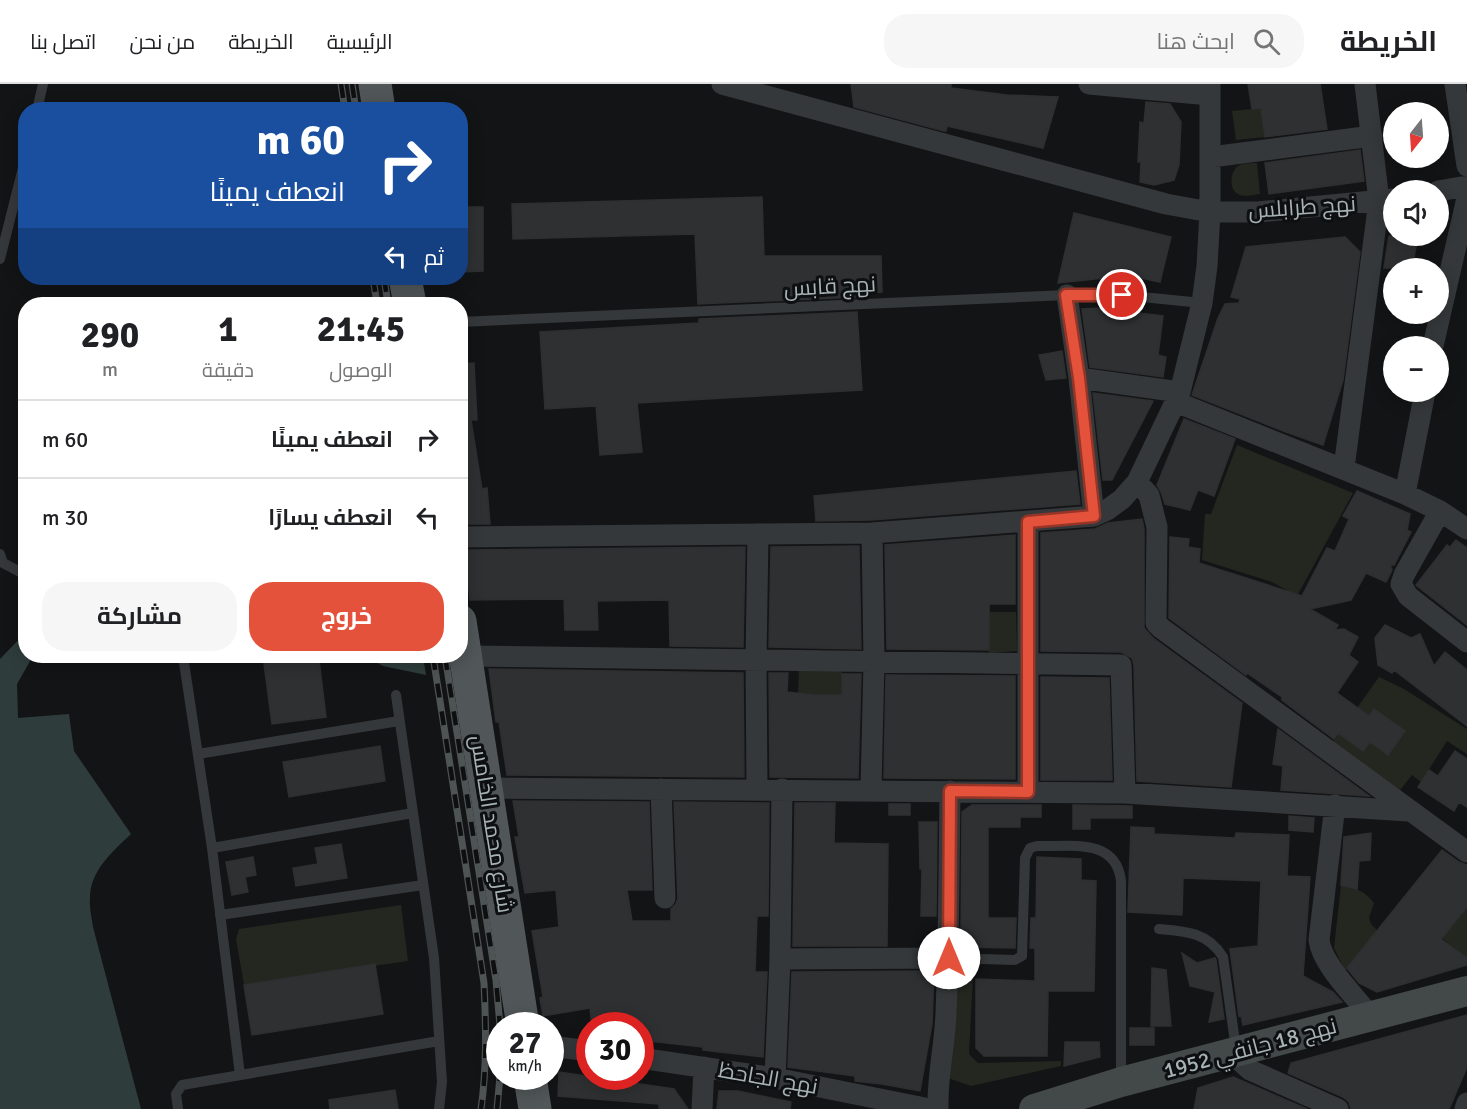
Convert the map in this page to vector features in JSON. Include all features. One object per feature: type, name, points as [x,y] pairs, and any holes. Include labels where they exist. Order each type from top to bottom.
[{"type":"main road","points":[[375,84],[378,102]]},
{"type":"main road","name":"شارع محمد الخامس","points":[[467,663],[522,1012]]},
{"type":"main road","name":"نهج 18 جانفي 1952","points":[[1034,1109],[1121,1082],[1467,991]]},
{"type":"main road","points":[[525,1109],[527,1090]]},
{"type":"main road","points":[[531,1090],[535,1109]]},
{"type":"street","name":"نهج طرابلس","points":[[722,84],[1166,204],[1210,212],[1258,212],[1383,200]]},
{"type":"street","points":[[468,537],[872,533],[1094,516],[1107,510],[1122,499],[1137,482],[1178,397],[1202,303],[1210,212],[1210,89],[1089,84]]},
{"type":"street","points":[[1365,84],[1372,136],[1383,186]]},
{"type":"street","points":[[1455,84],[1467,166]]},
{"type":"street","points":[[1211,157],[1372,136]]},
{"type":"street","points":[[1449,189],[1467,186]]},
{"type":"street","points":[[1435,336],[1467,198]]},
{"type":"street","points":[[1344,468],[1383,219]]},
{"type":"street","points":[[1066,295],[1079,378],[1094,516]]},
{"type":"street","points":[[1079,378],[1178,397],[1405,494],[1440,511],[1467,529]]},
{"type":"street","points":[[1405,494],[1423,402]]},
{"type":"street","points":[[1137,482],[1149,495],[1157,527],[1156,623],[1408,811],[1467,852]]},
{"type":"street","points":[[1440,511],[1401,584],[1405,592],[1467,642]]},
{"type":"street","points":[[1028,522],[1028,792]]},
{"type":"street","points":[[871,789],[872,533]]},
{"type":"street","points":[[757,788],[758,534]]},
{"type":"street","points":[[468,656],[1120,665],[1125,793]]},
{"type":"street","points":[[486,788],[757,788],[1125,793],[1408,811]]},
{"type":"street","points":[[661,789],[665,898]]},
{"type":"street","points":[[775,1078],[780,959],[782,789]]},
{"type":"street","points":[[938,1109],[937,1084],[946,1026],[949,958],[950,791]]},
{"type":"street","points":[[1335,805],[1319,940],[1320,948],[1330,965],[1371,1017]]},
{"type":"street","points":[[780,959],[949,958]]},
{"type":"street","points":[[1237,1052],[1240,1061],[1250,1070],[1338,1109]]},
{"type":"street","name":"نهج الجاحظ","points":[[654,1060],[775,1078],[930,1109]]},
{"type":"street","points":[[702,1109],[704,1066]]},
{"type":"street","points":[[1465,1109],[1467,1103]]},
{"type":"lane","points":[[39,102],[43,84]]},
{"type":"lane","points":[[0,259],[18,188]]},
{"type":"lane","name":"نهج قابس","points":[[468,322],[1066,295],[1122,295],[1202,303]]},
{"type":"lane","points":[[0,554],[3,563],[18,571]]},
{"type":"lane","points":[[184,663],[212,848],[240,1075]]},
{"type":"lane","points":[[396,695],[434,958],[442,1082],[439,1109]]},
{"type":"lane","points":[[198,754],[399,721]]},
{"type":"lane","points":[[212,848],[413,813]]},
{"type":"lane","points":[[949,958],[1016,960],[1022,956],[1025,858],[1030,848],[1037,846],[1088,847],[1108,854],[1120,871],[1121,881],[1121,1082]]},
{"type":"lane","points":[[220,915],[423,885]]},
{"type":"lane","points":[[1159,929],[1198,934],[1218,949],[1223,957],[1237,1052]]},
{"type":"lane","points":[[178,1109],[176,1094],[182,1085],[439,1041]]},
{"type":"shaded area","points":[[1261,108],[1265,137],[1236,140],[1232,111]]},
{"type":"shaded area","points":[[1257,163],[1260,194],[1244,196],[1236,193],[1231,181],[1235,169],[1242,164]]},
{"type":"shaded area","points":[[1237,445],[1353,493],[1297,596],[1272,582],[1202,560],[1205,514],[1211,514]]},
{"type":"shaded area","points":[[989,612],[1016,612],[1017,651],[989,653]]},
{"type":"shaded area","points":[[18,640],[18,663],[29,663],[17,684],[18,718],[69,714],[74,751],[131,834],[98,871],[91,888],[90,905],[93,927],[141,1109],[0,1109],[0,659]]},
{"type":"shaded area","points":[[377,663],[424,663],[426,675]]},
{"type":"shaded area","points":[[799,667],[842,668],[842,695],[798,695]]},
{"type":"shaded area","points":[[1379,677],[1404,689],[1467,729],[1467,754],[1447,741],[1421,782],[1412,775],[1400,790],[1332,743]]},
{"type":"shaded area","points":[[1341,885],[1360,891],[1374,903],[1369,918],[1378,931],[1345,971],[1334,948]]},
{"type":"shaded area","points":[[401,905],[408,961],[244,985],[236,939],[239,929]]},
{"type":"shaded area","points":[[1467,907],[1467,958],[1442,938]]},
{"type":"shaded area","points":[[958,975],[973,976],[969,1054],[978,1063],[1061,1061],[1061,1066],[971,1086],[948,1078]]},
{"type":"building","points":[[851,84],[951,84],[951,88],[1007,95],[1058,97],[1043,148],[947,126],[944,131],[854,107]]},
{"type":"building","points":[[1248,84],[1320,84],[1327,129],[1265,137],[1261,108],[1252,109]]},
{"type":"building","points":[[1146,102],[1170,104],[1181,122],[1179,165],[1174,180],[1154,185],[1140,182],[1141,162],[1138,162],[1140,122],[1144,123]]},
{"type":"building","points":[[1360,150],[1364,181],[1269,194],[1265,163]]},
{"type":"building","points":[[762,197],[764,256],[881,256],[882,292],[856,294],[856,297],[698,304],[695,234],[513,239],[512,204]]},
{"type":"building","points":[[468,207],[483,207],[483,271],[468,272]]},
{"type":"building","points":[[1074,213],[1171,237],[1160,282],[1123,274],[1123,276],[1058,283]]},
{"type":"building","points":[[1345,237],[1360,252],[1343,380],[1323,445],[1192,395],[1218,318],[1225,304],[1239,303],[1240,299],[1231,297],[1246,247]]},
{"type":"building","points":[[1387,246],[1416,246],[1414,258],[1386,258]]},
{"type":"building","points":[[1122,307],[1122,311],[1163,316],[1158,355],[1166,357],[1163,377],[1090,367],[1082,309]]},
{"type":"building","points":[[857,312],[862,390],[637,403],[642,452],[600,455],[596,406],[545,409],[540,332],[699,323],[699,319]]},
{"type":"building","points":[[1062,351],[1066,378],[1046,380],[1039,355]]},
{"type":"building","points":[[468,363],[474,363],[477,420],[471,420],[482,489],[487,488],[490,524],[468,524]]},
{"type":"building","points":[[1093,393],[1153,401],[1112,480],[1103,480]]},
{"type":"building","points":[[1184,419],[1235,439],[1214,496],[1198,490],[1190,510],[1165,504],[1157,485]]},
{"type":"building","points":[[1076,471],[1080,504],[871,520],[816,521],[814,496]]},
{"type":"building","points":[[1357,491],[1410,514],[1407,530],[1411,532],[1394,565],[1390,565],[1392,570],[1386,582],[1366,573],[1351,600],[1310,609],[1338,625],[1335,630],[1344,629],[1358,637],[1349,655],[1358,662],[1337,693],[1369,716],[1374,709],[1405,731],[1388,755],[1370,742],[1363,751],[1338,733],[1334,739],[1282,700],[1282,697],[1247,673],[1246,675],[1169,618],[1170,537],[1189,539],[1188,547],[1200,549],[1199,563],[1302,596],[1327,548],[1335,551],[1349,519],[1343,516]]},
{"type":"building","points":[[1142,519],[1144,529],[1144,628],[1153,638],[1242,703],[1231,787],[1137,781],[1132,658],[1121,652],[1041,651],[1041,533],[1095,529],[1108,523]]},
{"type":"building","points":[[1015,535],[1015,604],[989,604],[989,650],[887,649],[885,545]]},
{"type":"building","points":[[1456,540],[1467,548],[1467,625],[1416,585],[1447,545],[1450,547]]},
{"type":"building","points":[[859,546],[861,649],[769,647],[771,547]]},
{"type":"building","points":[[745,547],[743,647],[670,646],[669,600],[597,601],[598,630],[565,630],[564,599],[470,600],[468,550]]},
{"type":"building","points":[[1385,625],[1411,638],[1420,634],[1434,666],[1445,652],[1467,670],[1467,726],[1394,670],[1392,673],[1378,665],[1375,638]]},
{"type":"building","points":[[264,663],[319,663],[326,717],[272,724]]},
{"type":"building","points":[[489,669],[743,673],[744,777],[507,775],[499,722],[496,722]]},
{"type":"building","points":[[769,673],[788,673],[787,692],[814,695],[842,695],[842,674],[861,674],[858,778],[770,777]]},
{"type":"building","points":[[886,675],[1015,676],[1015,779],[884,778]]},
{"type":"building","points":[[1041,677],[1109,678],[1112,780],[1041,780]]},
{"type":"building","points":[[1278,729],[1369,796],[1281,790],[1283,766],[1273,764]]},
{"type":"building","points":[[380,746],[385,781],[289,797],[283,762]]},
{"type":"building","points":[[1455,751],[1467,759],[1467,807],[1459,802],[1454,811],[1418,787],[1429,770],[1438,776]]},
{"type":"building","points":[[513,801],[649,802],[652,890],[627,890],[632,921],[671,921],[671,909],[678,898],[674,802],[769,803],[768,916],[757,916],[755,972],[767,972],[763,1057],[654,1042],[654,1012],[590,1012],[590,1008],[564,1012],[542,1012],[540,998],[543,997],[532,931],[559,927],[556,890],[525,893],[515,837],[519,837]]},
{"type":"building","points":[[795,803],[835,803],[834,843],[888,844],[887,946],[793,946]]},
{"type":"building","points":[[889,804],[910,804],[910,815],[889,815]]},
{"type":"building","points":[[972,805],[1041,805],[1041,817],[1020,817],[1020,827],[988,827],[988,918],[1016,918],[1015,948],[961,947],[962,812]]},
{"type":"building","points":[[1073,805],[1132,806],[1132,818],[1090,818],[1090,829],[1073,829]]},
{"type":"building","points":[[1289,816],[1314,818],[1313,832],[1289,830]]},
{"type":"building","points":[[919,822],[937,822],[936,916],[921,916],[922,869],[920,869]]},
{"type":"building","points":[[1131,827],[1154,828],[1154,834],[1235,838],[1236,833],[1289,835],[1287,876],[1310,877],[1303,976],[1333,992],[1342,1002],[1243,1025],[1241,1015],[1239,1016],[1230,949],[1258,946],[1261,881],[1183,878],[1182,915],[1128,912]]},
{"type":"building","points":[[1371,833],[1370,860],[1359,861],[1357,889],[1341,885],[1344,837]]},
{"type":"building","points":[[341,844],[347,878],[296,886],[293,868],[318,864],[315,848]]},
{"type":"building","points":[[1442,850],[1467,865],[1467,907],[1441,939],[1467,958],[1467,965],[1377,992],[1359,983],[1347,968]]},
{"type":"building","points":[[253,857],[256,875],[245,877],[248,892],[232,895],[226,862]]},
{"type":"building","points":[[1037,857],[1081,859],[1081,880],[1096,881],[1094,991],[1048,991],[1047,1056],[984,1056],[976,1048],[976,979],[1035,981],[1035,948],[1030,948],[1031,918],[1036,918]]},
{"type":"building","points":[[1182,953],[1197,963],[1215,958],[1224,1019],[1209,1022],[1215,992],[1190,986]]},
{"type":"building","points":[[375,964],[383,1014],[252,1035],[244,985]]},
{"type":"building","points":[[1152,968],[1166,970],[1171,1026],[1151,1026]]},
{"type":"building","points":[[934,971],[932,1024],[920,1091],[855,1081],[855,1076],[788,1067],[792,972]]},
{"type":"building","points":[[1467,1015],[1467,1067],[1449,1109],[1351,1109],[1349,1102],[1343,1097],[1288,1073],[1291,1063]]},
{"type":"building","points":[[1130,1028],[1154,1028],[1154,1045],[1130,1045]]},
{"type":"building","points":[[1065,1042],[1099,1042],[1100,1057],[1064,1066]]},
{"type":"building","points":[[564,1073],[576,1075],[576,1090],[654,1090],[654,1086],[674,1089],[688,1109],[659,1109],[659,1104],[558,1096],[558,1090],[564,1090]]},
{"type":"building","points":[[1233,1077],[1307,1109],[1194,1109],[1198,1088]]},
{"type":"building","points":[[395,1090],[398,1109],[330,1109],[329,1100]]},
{"type":"building","points":[[719,1091],[738,1091],[791,1102],[790,1109],[717,1109]]},
{"type":"railway","points":[[341,84],[344,102]]},
{"type":"railway","points":[[352,84],[355,102]]},
{"type":"railway","points":[[374,285],[376,297]]},
{"type":"railway","points":[[385,285],[387,297]]},
{"type":"railway","points":[[434,663],[484,983],[486,1046],[481,1109]]},
{"type":"railway","points":[[446,663],[496,980],[499,1012]]},
{"type":"railway","points":[[497,1109],[499,1090]]},
{"type":"route","points":[[949,958],[950,791],[1028,792],[1028,522],[1094,516],[1079,378],[1066,295],[1122,295]]}]
